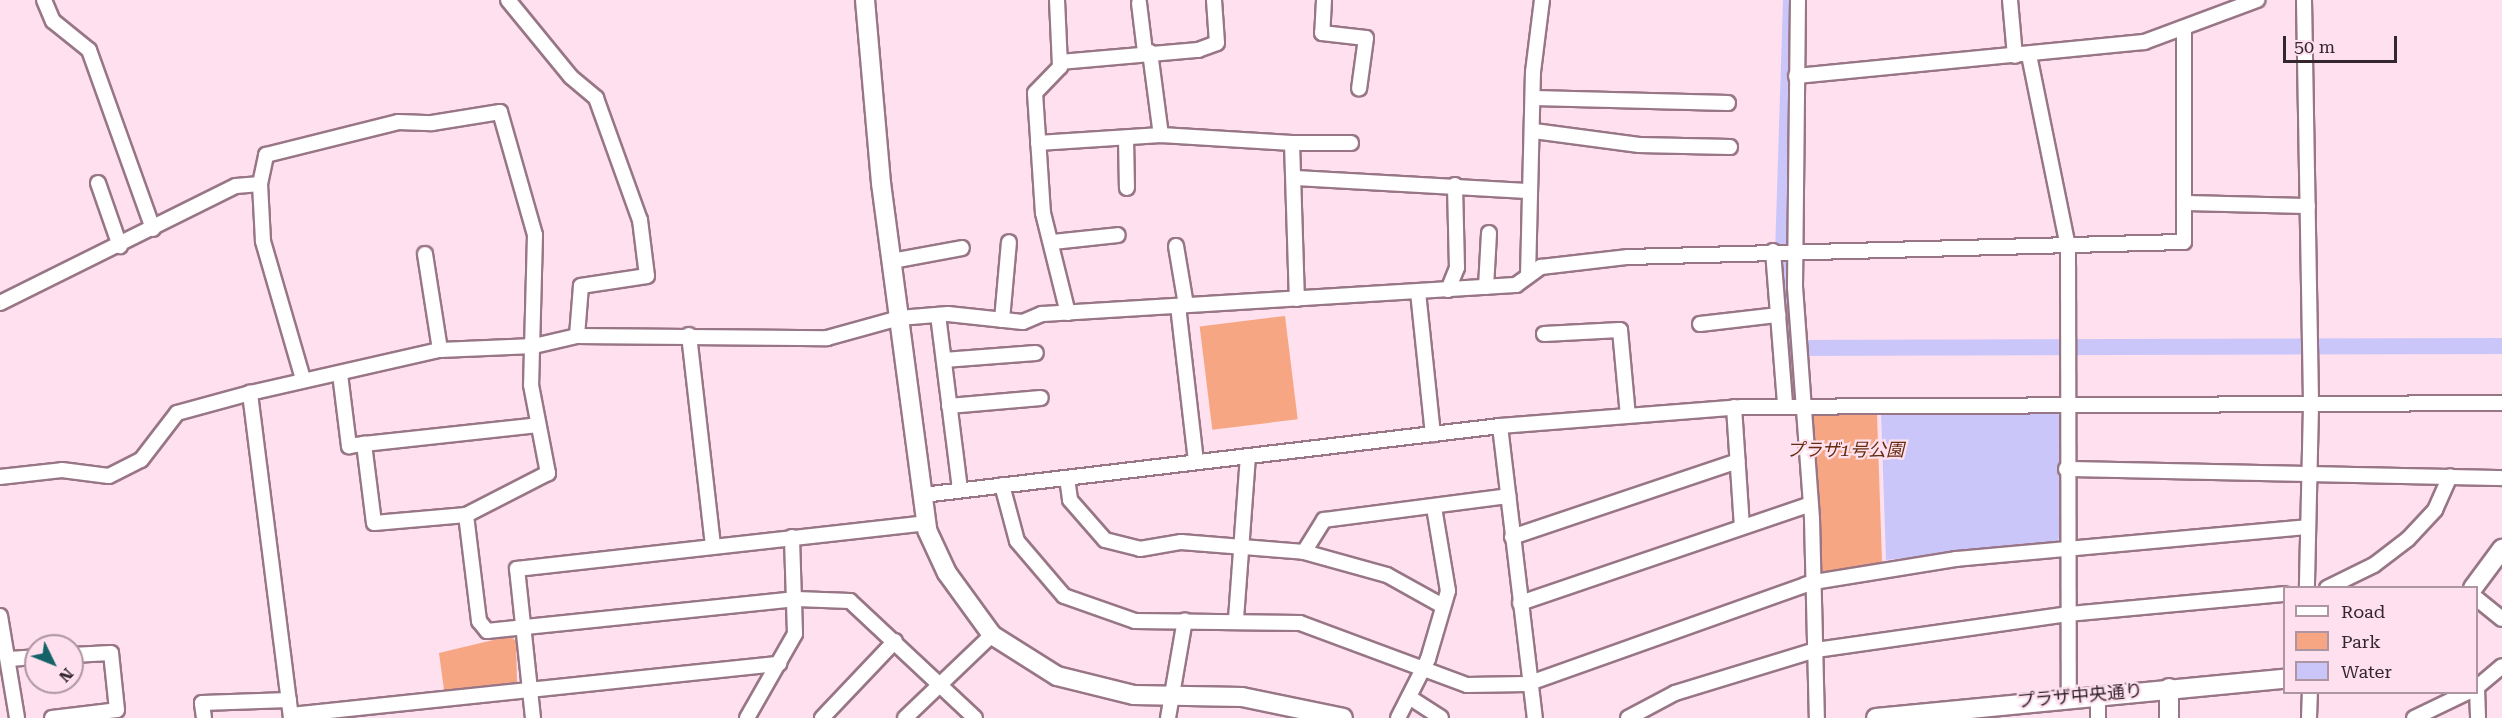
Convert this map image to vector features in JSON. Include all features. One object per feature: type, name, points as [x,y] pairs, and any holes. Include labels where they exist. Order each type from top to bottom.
[{"type":"street","points":[[44,0],[53,21],[89,50],[153,229]]},
{"type":"street","points":[[508,0],[571,77],[596,98],[640,220],[647,276],[581,286],[578,336]]},
{"type":"street","points":[[865,0],[892,261],[927,523],[947,573],[992,635],[1057,676],[1134,695],[1242,697],[1343,718]]},
{"type":"street","points":[[1057,0],[1060,62],[1035,93],[1043,213],[1053,242],[1068,313]]},
{"type":"street","points":[[1060,62],[1147,52],[1198,50],[1217,43],[1214,0]]},
{"type":"street","points":[[1324,0],[1322,33],[1366,38],[1359,89]]},
{"type":"street","points":[[1528,276],[1529,191],[1542,0]]},
{"type":"street","points":[[1798,0],[1794,250],[1811,504],[1817,718]]},
{"type":"street","points":[[2010,0],[2068,246],[2066,469],[2070,614],[2069,697]]},
{"type":"street","points":[[1796,76],[2144,42],[2184,29],[2242,2],[2257,0]]},
{"type":"street","points":[[2304,0],[2311,406],[2307,472],[2307,586]]},
{"type":"street","points":[[1139,3],[1161,135]]},
{"type":"street","points":[[0,477],[62,470],[109,476],[141,460],[177,413],[303,379],[340,374],[440,350],[534,346],[578,336],[689,335],[827,338],[899,318],[938,315],[1023,322],[1068,313],[1516,285],[1541,267],[1628,257],[1794,250],[2184,242],[2184,29]]},
{"type":"street","points":[[1534,98],[1728,103]]},
{"type":"street","points":[[303,379],[268,271],[260,184],[266,155],[399,122],[432,123],[500,112],[535,235],[534,346],[531,385],[548,473],[466,515],[374,523],[364,444]]},
{"type":"street","points":[[1534,131],[1639,145],[1730,147]]},
{"type":"street","points":[[1038,143],[1161,135],[1292,143],[1350,143]]},
{"type":"street","points":[[1126,138],[1127,188]]},
{"type":"street","points":[[1292,143],[1297,299]]},
{"type":"street","points":[[1294,178],[1455,185],[1529,191]]},
{"type":"street","points":[[98,183],[120,246]]},
{"type":"street","points":[[0,303],[120,246],[236,186],[260,184]]},
{"type":"street","points":[[1448,290],[1457,268],[1455,185]]},
{"type":"street","points":[[2184,203],[2308,206]]},
{"type":"street","points":[[1486,287],[1489,233]]},
{"type":"street","points":[[1053,242],[1118,235]]},
{"type":"street","points":[[1002,320],[1009,242]]},
{"type":"street","points":[[1176,246],[1196,462]]},
{"type":"street","points":[[892,261],[962,249]]},
{"type":"street","points":[[1773,251],[1785,404]]},
{"type":"street","points":[[425,254],[440,350]]},
{"type":"street","points":[[1418,292],[1433,434]]},
{"type":"street","points":[[938,315],[960,490]]},
{"type":"street","points":[[1700,324],[1778,315]]},
{"type":"street","points":[[1544,334],[1620,330],[1628,416]]},
{"type":"street","points":[[689,335],[712,545]]},
{"type":"street","points":[[944,360],[1036,353]]},
{"type":"street","points":[[340,374],[349,446],[538,425]]},
{"type":"street","points":[[250,393],[291,716],[334,714],[530,687],[779,664]]},
{"type":"street","points":[[949,406],[1041,398]]},
{"type":"street","points":[[924,495],[1500,426],[1785,404],[2068,408],[2502,403]]},
{"type":"street","points":[[1556,407],[1559,421]]},
{"type":"street","points":[[1734,407],[1742,528]]},
{"type":"street","points":[[1500,426],[1527,684],[1535,718]]},
{"type":"street","points":[[1236,619],[1248,456]]},
{"type":"street","points":[[1512,537],[1738,461]]},
{"type":"street","points":[[2066,469],[2307,472],[2502,478]]},
{"type":"street","points":[[2331,586],[2374,565],[2408,539],[2435,510],[2450,476]]},
{"type":"street","points":[[1067,477],[1070,500],[1105,540],[1140,549],[1181,542],[1242,544],[1304,552],[1387,575],[1443,606]]},
{"type":"street","points":[[1002,485],[1017,541],[1064,596],[1135,621],[1236,619],[1300,623],[1467,685],[1527,684],[1814,582],[1956,559],[2068,551],[2308,527]]},
{"type":"street","points":[[1304,552],[1324,520],[1508,496]]},
{"type":"street","points":[[1520,603],[1811,504]]},
{"type":"street","points":[[1398,718],[1423,669],[1448,591],[1434,507]]},
{"type":"street","points":[[466,515],[479,621],[487,631],[796,598],[850,601],[895,640],[937,688],[975,718]]},
{"type":"street","points":[[533,718],[521,628],[517,569],[712,545],[927,523]]},
{"type":"street","points":[[747,718],[795,634],[796,598],[792,537]]},
{"type":"street","points":[[2474,586],[2502,549]]},
{"type":"street","points":[[1628,718],[1675,693],[1816,650],[2070,614],[2283,594]]},
{"type":"street","points":[[2478,600],[2502,619]]},
{"type":"street","points":[[0,620],[9,659],[17,718]]},
{"type":"street","points":[[1168,718],[1185,620]]},
{"type":"street","points":[[905,718],[992,635]]},
{"type":"street","points":[[822,718],[895,640]]},
{"type":"street","points":[[52,718],[117,710],[111,653],[84,654]]},
{"type":"street","points":[[9,659],[24,658]]},
{"type":"street","points":[[2478,687],[2502,666]]},
{"type":"street","name":"プラザ中央通り","points":[[1876,718],[2098,694],[2283,679]]},
{"type":"street","points":[[2169,688],[2169,718]]},
{"type":"street","points":[[2098,694],[2098,718]]},
{"type":"street","points":[[2308,718],[2310,694]]},
{"type":"street","points":[[2414,718],[2466,694]]},
{"type":"street","points":[[2477,694],[2478,718]]},
{"type":"street","points":[[1409,697],[1441,718]]},
{"type":"street","points":[[204,718],[202,703],[289,700]]},
{"type":"green space","points":[[1285,316],[1298,419],[1212,430],[1200,326]]},
{"type":"green space","name":"プラザ1号公園","points":[[1817,413],[1877,414],[1882,562],[1824,572],[1818,567],[1810,419]]},
{"type":"green space","points":[[510,636],[516,641],[517,682],[444,690],[439,653]]},
{"type":"water","points":[[2057,412],[2061,418],[2060,537],[2056,542],[1886,560],[1881,413]]},
{"type":"waterway","points":[[1791,0],[1783,253],[1791,348],[2502,346]]}]
